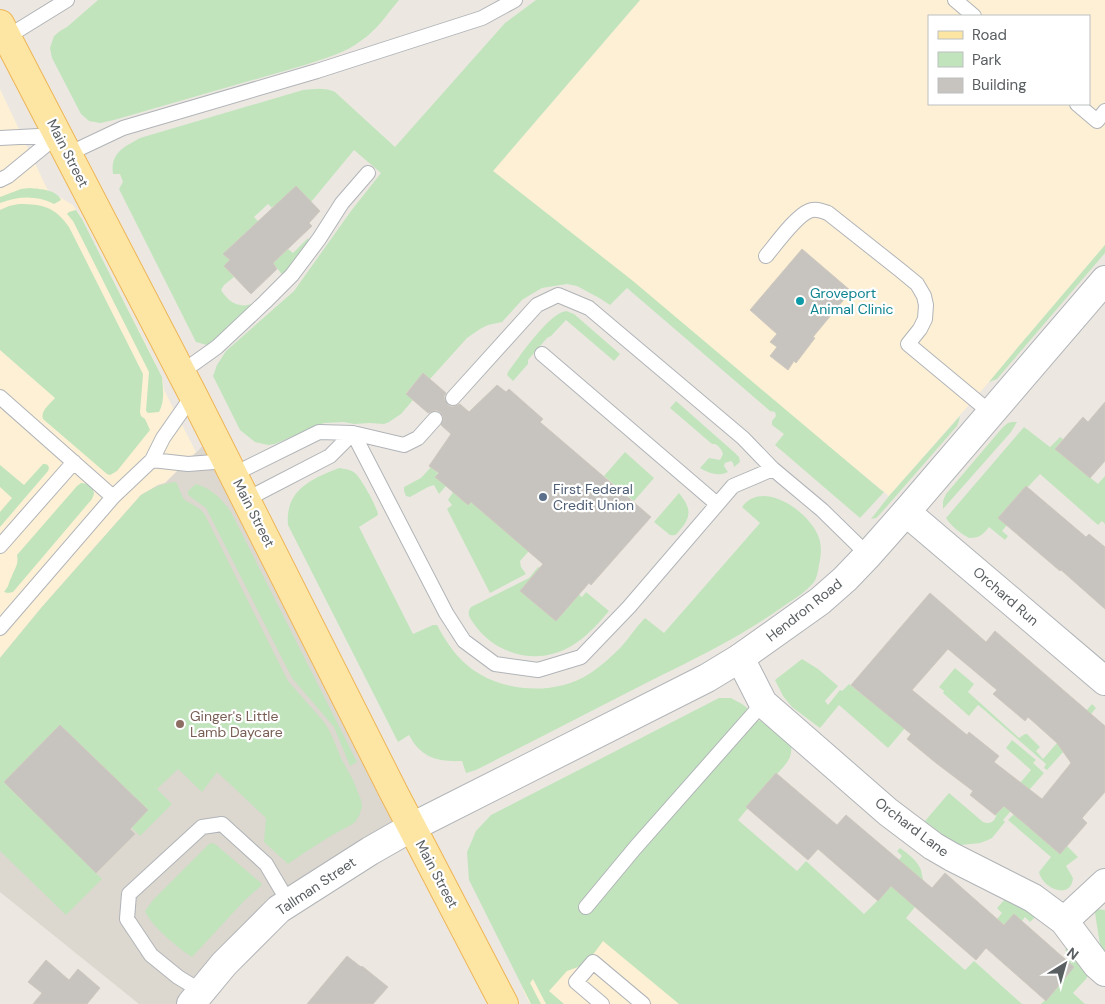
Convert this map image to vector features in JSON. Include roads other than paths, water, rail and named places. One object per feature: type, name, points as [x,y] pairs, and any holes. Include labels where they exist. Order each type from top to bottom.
[{"type":"main road","name":"Main Street","points":[[3,30],[247,499],[412,827],[504,1004]]},
{"type":"street","name":"Hendron Road","points":[[412,827],[707,678],[740,658],[820,601],[868,555],[1104,284]]},
{"type":"street","name":"Orchard Run","points":[[906,512],[1105,681]]},
{"type":"street","name":"Orchard Lane","points":[[740,658],[763,702],[888,812],[933,846],[1034,898],[1064,922],[1097,965],[1105,972]]},
{"type":"street","name":"Tallman Street","points":[[196,998],[224,964],[279,909],[370,851],[412,827]]},
{"type":"street","points":[[1064,922],[1105,883]]},
{"type":"lane","points":[[3,30],[67,0]]},
{"type":"lane","points":[[0,180],[63,144],[316,71],[482,18],[515,0]]},
{"type":"lane","points":[[955,0],[973,15]]},
{"type":"lane","points":[[1078,105],[1096,121],[1105,111]]},
{"type":"lane","points":[[0,138],[63,144]]},
{"type":"lane","points":[[3,620],[113,497],[152,460],[187,383],[217,347],[292,275],[320,239],[342,203],[368,173]]},
{"type":"lane","points":[[766,256],[800,217],[810,210],[828,213],[917,284],[924,296],[926,305],[925,319],[908,344],[991,413]]},
{"type":"lane","points":[[454,398],[537,304],[558,295],[588,308],[743,438],[773,469],[822,510],[868,555]]},
{"type":"lane","points":[[542,354],[717,504]]},
{"type":"lane","points":[[0,397],[113,497]]},
{"type":"lane","points":[[152,460],[230,468],[319,432],[353,433],[404,445],[418,438],[435,419]]},
{"type":"lane","points":[[353,433],[446,613],[464,641],[495,664],[538,670],[580,657],[629,607],[733,486],[773,469]]},
{"type":"lane","points":[[247,499],[330,456],[353,433]]},
{"type":"lane","points":[[0,546],[74,462]]},
{"type":"lane","points":[[586,908],[641,840],[763,702]]},
{"type":"lane","points":[[196,998],[178,977],[151,954],[127,918],[129,894],[202,827],[222,824],[266,864],[289,903]]},
{"type":"lane","points":[[602,1004],[576,982],[593,962],[643,1004]]},
{"type":"place","name":"Groveport Animal Clinic","points":[[800,301]]},
{"type":"place","name":"First Federal Credit Union","points":[[543,497]]},
{"type":"place","name":"Ginger's Little Lamb Daycare","points":[[180,724]]}]
